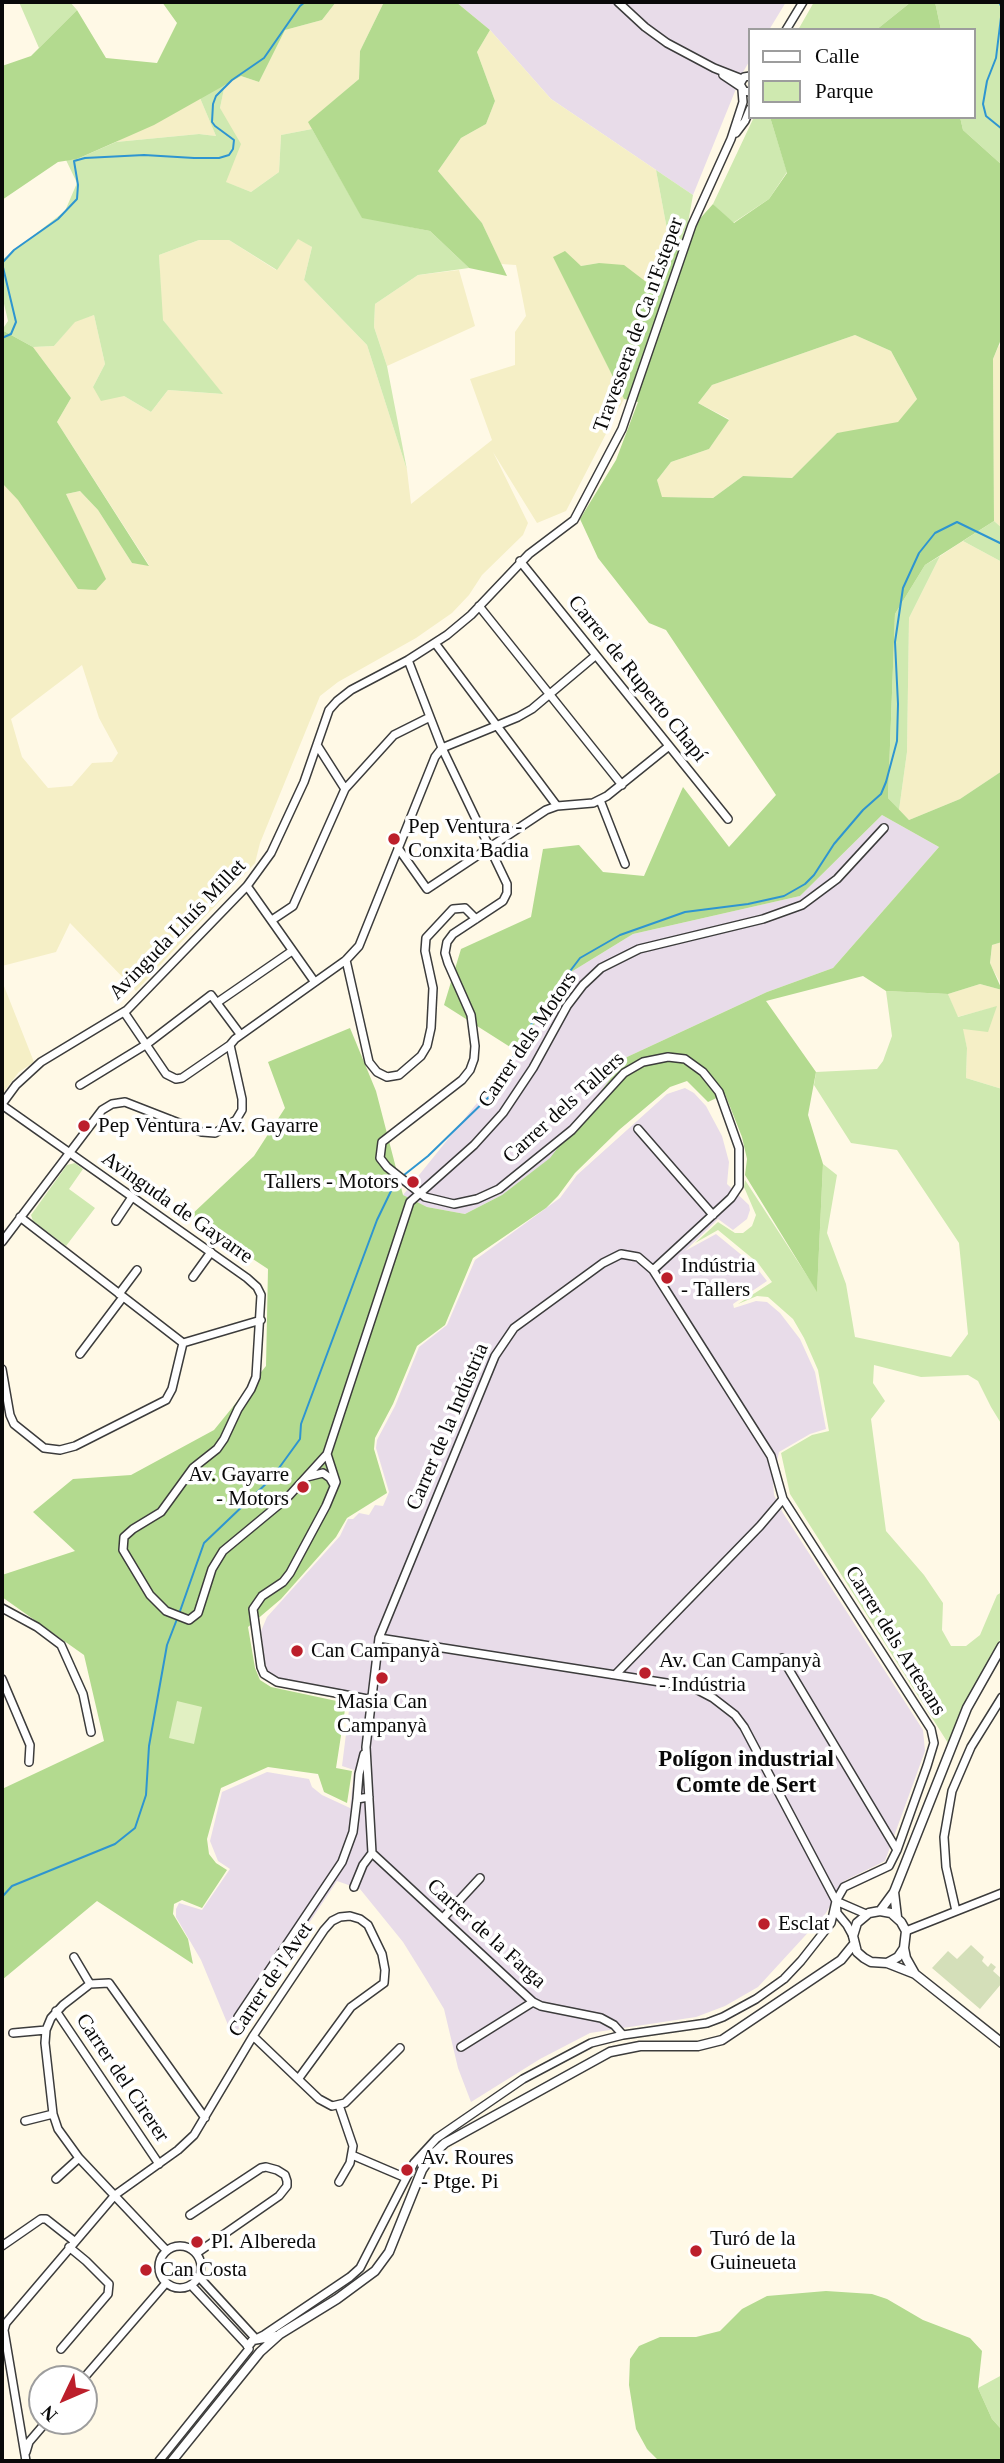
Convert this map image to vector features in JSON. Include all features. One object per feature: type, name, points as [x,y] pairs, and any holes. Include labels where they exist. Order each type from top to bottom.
[{"type":"street","points":[[787,28],[803,2]]},
{"type":"street","points":[[622,4],[645,27],[667,43],[746,82]]},
{"type":"street","name":"Travessera de Ca n'Esteper","points":[[574,520],[622,429],[692,226],[731,139],[743,102],[746,82]]},
{"type":"street","name":"Travessera de Ca n'Esteper","points":[[731,139],[748,115]]},
{"type":"street","name":"Avinguda Lluís Millet","points":[[2,1104],[16,1085],[41,1062],[124,1012],[247,886],[271,853],[304,782],[329,710],[337,701],[408,660],[461,624],[520,561],[574,520]]},
{"type":"street","name":"Carrer de Ruperto Chapí","points":[[520,561],[728,819]]},
{"type":"street","points":[[480,606],[622,785]]},
{"type":"street","points":[[435,643],[556,806]]},
{"type":"street","points":[[124,1012],[166,1073],[176,1079],[182,1078],[346,960],[359,946],[428,771],[442,748],[518,717],[550,695],[595,656]]},
{"type":"street","points":[[408,660],[442,748],[507,884],[503,901],[453,934],[447,942],[445,953],[471,1015],[475,1046],[470,1070],[462,1080],[382,1142],[380,1158],[387,1167],[420,1193]]},
{"type":"street","points":[[272,920],[293,906],[345,789],[394,735],[430,717]]},
{"type":"street","points":[[317,745],[345,789]]},
{"type":"street","points":[[398,848],[427,889],[556,806],[600,800],[669,746]]},
{"type":"street","points":[[600,800],[625,864]]},
{"type":"street","name":"Carrer dels Motors","points":[[327,1454],[410,1202],[474,1145],[503,1113],[526,1079],[567,1006],[590,977],[601,968],[639,949],[793,910],[812,900],[837,879],[884,828]]},
{"type":"street","points":[[247,886],[314,981]]},
{"type":"street","points":[[346,960],[369,1062],[377,1072],[387,1077],[399,1074],[421,1056],[427,1046],[431,1028],[433,988],[425,951],[426,938],[453,909],[465,908],[476,919]]},
{"type":"street","points":[[218,1002],[292,951]]},
{"type":"street","points":[[80,1085],[146,1044],[211,995],[240,1034]]},
{"type":"street","points":[[2,1242],[102,1111],[112,1104],[125,1102],[202,1132],[215,1133],[226,1129],[242,1110],[230,1045]]},
{"type":"street","name":"Carrer dels Tallers","points":[[420,1193],[437,1201],[454,1204],[493,1193],[584,1120],[624,1073],[643,1062],[668,1057],[685,1059],[703,1072],[719,1092],[739,1147],[738,1186],[731,1198],[653,1270]]},
{"type":"street","name":"Avinguda de Gayarre","points":[[2,1104],[211,1252],[257,1287],[261,1296],[256,1377],[225,1438],[217,1449],[193,1468],[161,1512],[124,1537],[123,1550],[158,1604],[178,1617],[193,1619],[198,1613],[212,1569],[223,1551],[287,1498],[327,1454]]},
{"type":"street","points":[[638,1129],[713,1215]]},
{"type":"street","points":[[116,1221],[132,1197]]},
{"type":"street","points":[[20,1217],[183,1343]]},
{"type":"street","points":[[193,1277],[211,1252]]},
{"type":"street","name":"Carrer de la Indústria","points":[[238,2017],[342,1861],[353,1832],[359,1774],[373,1700],[379,1638],[502,1342],[523,1320],[614,1256],[626,1254],[638,1257],[653,1270]]},
{"type":"street","points":[[80,1354],[137,1270]]},
{"type":"street","points":[[616,1674],[760,1527],[783,1499],[771,1456],[653,1270]]},
{"type":"street","points":[[183,1343],[261,1320]]},
{"type":"street","points":[[2,1369],[14,1424],[44,1448],[60,1450],[75,1446],[166,1400],[172,1389],[183,1343]]},
{"type":"street","points":[[327,1454],[335,1475],[335,1486],[290,1573],[283,1583],[262,1595],[253,1609],[261,1667],[264,1674],[277,1682],[373,1700]]},
{"type":"street","points":[[306,1477],[323,1473],[335,1486]]},
{"type":"street","name":"Carrer dels Artesans","points":[[783,1499],[933,1735],[934,1743],[927,1766],[889,1866],[844,1888],[835,1901]]},
{"type":"street","points":[[2,1608],[37,1627],[61,1645],[83,1694],[91,1732]]},
{"type":"street","points":[[379,1638],[692,1687],[713,1698],[744,1727],[835,1901],[837,1913],[848,1925],[863,1958]]},
{"type":"street","points":[[880,1911],[894,1892],[967,1708],[1002,1646]]},
{"type":"street","points":[[782,1658],[897,1850]]},
{"type":"street","points":[[2,1679],[30,1745],[29,1762]]},
{"type":"street","points":[[956,1911],[945,1857],[944,1837],[952,1791],[971,1747],[1002,1697]]},
{"type":"street","name":"Carrer de la Indústria","points":[[366,1746],[372,1853]]},
{"type":"street","points":[[357,1799],[369,1797]]},
{"type":"street","points":[[354,1887],[363,1865],[372,1853]]},
{"type":"street","name":"Carrer de la Farga","points":[[372,1853],[533,2002],[601,2018],[624,2035]]},
{"type":"street","points":[[443,1918],[480,1878]]},
{"type":"street","points":[[894,1892],[897,1917],[905,1931],[906,1958],[915,1973]]},
{"type":"street","points":[[905,1931],[1002,1893]]},
{"type":"street","points":[[835,1901],[866,1914]]},
{"type":"street","points":[[159,2461],[256,2339],[356,2272],[406,2178],[429,2144],[543,2067],[591,2043],[624,2035],[707,2023],[756,1999],[784,1979],[801,1961],[833,1919],[835,1901]]},
{"type":"street","points":[[172,2461],[260,2351],[280,2334],[337,2299],[375,2271],[389,2252],[417,2180],[428,2160],[446,2143],[610,2052],[632,2048],[698,2046],[722,2040],[841,1960],[853,1940],[857,1923],[866,1914],[887,1911],[897,1917]]},
{"type":"street","name":"Carrer de l'Avet","points":[[25,2460],[4,2330],[10,2316],[115,2195],[187,2142],[205,2118],[253,2036],[332,1921],[350,1916],[360,1919],[368,1925],[382,1954],[384,1983],[351,2007],[299,2078]]},
{"type":"street","points":[[887,1963],[898,1957],[904,1948]]},
{"type":"street","points":[[74,1957],[90,1984]]},
{"type":"street","points":[[841,1960],[863,1958],[915,1973],[1002,2043]]},
{"type":"street","points":[[166,2250],[79,2158],[62,2136],[53,2114],[46,2030],[56,2011],[90,1984],[109,1983],[205,2118]]},
{"type":"street","points":[[461,2047],[533,2002]]},
{"type":"street","name":"Carrer del Cirerer","points":[[56,2011],[159,2164]]},
{"type":"street","points":[[13,2033],[46,2030]]},
{"type":"street","points":[[253,2036],[319,2099],[332,2106],[345,2103],[400,2048]]},
{"type":"street","points":[[338,2182],[350,2163],[353,2146],[339,2105]]},
{"type":"street","points":[[25,2121],[53,2114]]},
{"type":"street","points":[[352,2155],[406,2178]]},
{"type":"street","points":[[56,2179],[79,2158]]},
{"type":"street","points":[[190,2216],[261,2168],[277,2170],[285,2175],[288,2181],[288,2186],[279,2196],[197,2253]]},
{"type":"street","points":[[2,2246],[41,2219],[46,2219],[109,2284],[108,2294],[61,2349]]},
{"type":"street","points":[[180,2246],[197,2253],[201,2266],[199,2277],[191,2286],[178,2288],[166,2283],[160,2274],[159,2261],[166,2250],[180,2246]]},
{"type":"street","points":[[199,2277],[256,2339],[260,2351]]},
{"type":"street","points":[[95,2365],[166,2283]]},
{"type":"street","points":[[191,2286],[248,2347],[260,2351]]},
{"type":"street","points":[[256,2339],[280,2334]]},
{"type":"street","points":[[246,2367],[248,2347]]},
{"type":"street","points":[[25,2460],[29,2442],[35,2435]]},
{"type":"shaded area","points":[[336,2],[384,2],[360,51],[359,79],[309,122],[312,129],[281,135],[279,172],[251,192],[225,182],[220,108],[225,84],[241,76],[259,82],[285,30],[322,20]]},
{"type":"shaded area","points":[[456,2],[786,2],[770,28],[748,28],[748,64],[693,195],[551,99],[490,30]]},
{"type":"shaded area","points":[[490,30],[551,99],[656,170],[671,251],[658,292],[599,263],[581,266],[554,257],[624,399],[566,511],[537,523],[493,452],[528,523],[523,535],[482,575],[469,595],[452,613],[416,638],[338,682],[320,696],[260,843],[255,863],[136,991],[70,923],[56,952],[2,966],[2,483],[105,579],[66,494],[80,491],[98,510],[132,563],[149,565],[57,422],[71,398],[33,347],[54,346],[75,321],[94,315],[105,364],[93,387],[124,396],[151,412],[168,390],[222,394],[162,319],[159,255],[199,240],[229,240],[276,270],[298,238],[312,247],[304,280],[367,345],[407,470],[411,504],[492,440],[470,379],[515,365],[515,332],[526,316],[516,265],[501,264],[482,223],[438,171],[461,138],[486,124],[495,101],[477,52]],"holes":[[[82,665],[99,718],[118,753],[112,762],[92,763],[72,786],[48,788],[22,757],[11,719]]]},
{"type":"shaded area","points":[[200,98],[216,136],[199,134],[116,142]]},
{"type":"shaded area","points":[[459,270],[475,326],[387,366],[374,327],[375,304],[418,275]]},
{"type":"shaded area","points":[[855,335],[891,351],[917,399],[895,428],[837,433],[792,478],[743,476],[713,498],[661,497],[657,480],[671,462],[709,449],[729,419],[698,403],[712,385]]},
{"type":"shaded area","points":[[999,345],[1002,351],[1002,528],[994,521],[993,359]]},
{"type":"shaded area","points":[[963,541],[1002,562],[1002,771],[960,799],[909,820],[899,810],[907,752],[909,618],[940,556]]},
{"type":"shaded area","points":[[882,815],[939,847],[833,968],[767,992],[627,1057],[551,1158],[502,1195],[465,1214],[427,1207],[403,1195],[518,1052],[563,977],[633,934],[800,896]]},
{"type":"shaded area","points":[[1002,942],[1002,986],[990,964],[992,945]]},
{"type":"shaded area","points":[[2,981],[34,1062],[19,1072],[2,1094]]},
{"type":"shaded area","points":[[980,984],[1002,990],[1002,1089],[966,1078],[967,1048],[962,1028],[996,1007],[957,1017],[948,994]]},
{"type":"shaded area","points":[[685,1088],[706,1106],[722,1136],[729,1162],[727,1184],[749,1205],[750,1210],[747,1219],[733,1230],[718,1219],[685,1251],[716,1234],[755,1266],[767,1281],[733,1304],[734,1308],[756,1301],[767,1302],[780,1313],[800,1339],[815,1372],[826,1429],[810,1434],[779,1452],[773,1481],[774,1495],[923,1730],[925,1751],[885,1861],[844,1881],[826,1913],[758,1987],[725,2006],[696,2017],[590,2033],[540,2059],[471,2102],[458,2068],[444,2009],[426,1979],[403,1942],[360,1889],[337,1881],[233,2037],[201,1960],[176,1917],[179,1903],[202,1910],[230,1869],[218,1861],[210,1841],[222,1792],[267,1772],[309,1779],[312,1787],[322,1795],[350,1808],[354,1770],[342,1766],[351,1694],[275,1677],[266,1671],[261,1631],[267,1617],[340,1536],[348,1519],[353,1519],[359,1513],[369,1515],[375,1505],[383,1506],[389,1492],[376,1448],[377,1440],[395,1406],[419,1347],[447,1325],[475,1260],[560,1198],[577,1175],[667,1094]]},
{"type":"green space","points":[[19,2],[70,2],[77,10],[39,48]]},
{"type":"green space","points":[[162,2],[336,2],[322,20],[285,30],[259,82],[241,76],[154,125],[77,159],[58,162],[2,200],[2,66],[31,56],[77,10],[106,58],[157,63],[177,23]]},
{"type":"green space","points":[[384,2],[456,2],[490,30],[477,52],[495,101],[486,124],[461,138],[438,171],[482,223],[507,276],[469,268],[430,231],[362,218],[308,122],[359,79],[360,51]]},
{"type":"green space","points":[[814,2],[911,2],[878,28],[799,28]]},
{"type":"green space","points":[[911,2],[935,2],[941,28],[878,28]]},
{"type":"green space","points":[[935,2],[1002,2],[1002,165],[963,130],[960,119],[976,119],[976,28],[941,28]]},
{"type":"green space","points":[[225,84],[220,108],[241,144],[226,182],[251,192],[279,172],[281,135],[312,129],[362,217],[430,231],[469,268],[418,275],[375,304],[374,327],[387,366],[407,470],[367,345],[304,280],[312,247],[298,239],[277,270],[229,240],[199,240],[159,255],[163,320],[223,394],[168,390],[151,412],[124,396],[101,401],[93,387],[105,364],[94,315],[75,322],[54,346],[33,347],[2,330],[8,321],[2,295],[2,260],[65,211],[77,183],[66,160],[77,159],[116,142],[199,134],[216,136],[200,98]]},
{"type":"green space","points":[[753,119],[771,119],[787,172],[769,199],[733,223],[713,204]]},
{"type":"green space","points":[[771,119],[960,119],[963,130],[1002,165],[1002,337],[993,359],[994,521],[925,565],[895,614],[888,798],[909,820],[960,799],[1002,771],[1002,942],[992,945],[990,963],[1002,990],[980,984],[948,994],[886,991],[863,976],[766,1001],[816,1072],[808,1115],[823,1164],[817,1292],[745,1175],[747,1159],[742,1137],[725,1094],[708,1102],[687,1081],[670,1087],[619,1130],[575,1173],[546,1208],[473,1258],[445,1325],[417,1346],[393,1404],[375,1438],[374,1449],[387,1493],[347,1518],[336,1537],[281,1599],[248,1627],[255,1668],[260,1680],[271,1687],[346,1703],[336,1768],[352,1771],[347,1803],[324,1792],[318,1774],[268,1767],[221,1788],[207,1839],[209,1854],[227,1870],[202,1908],[182,1900],[174,1904],[173,1914],[188,1939],[193,1964],[97,1901],[2,1980],[2,1789],[104,1741],[84,1655],[2,1597],[2,1575],[75,1551],[33,1512],[73,1479],[131,1475],[214,1430],[266,1366],[268,1269],[189,1217],[254,1156],[285,1108],[268,1062],[350,1028],[376,1091],[403,1195],[427,1207],[465,1214],[502,1195],[550,1158],[627,1057],[767,992],[833,968],[939,847],[882,815],[800,896],[633,934],[563,977],[518,1052],[444,1005],[461,949],[531,917],[543,849],[579,845],[603,872],[644,876],[683,787],[729,847],[776,795],[666,630],[649,623],[598,558],[580,519],[616,460],[638,402],[624,399],[553,257],[565,251],[581,266],[599,263],[624,265],[658,291],[671,251],[713,204],[734,223],[769,199],[787,173]],"holes":[[[855,335],[891,351],[917,399],[898,422],[837,433],[792,478],[743,476],[713,498],[662,497],[657,480],[671,462],[709,449],[729,420],[698,403],[712,385]]]},
{"type":"green space","points":[[656,170],[693,195],[686,234],[671,251]]},
{"type":"green space","points":[[2,330],[33,347],[71,398],[57,422],[149,566],[132,563],[98,510],[80,491],[66,494],[106,579],[96,590],[78,589],[18,500],[2,483]]},
{"type":"green space","points":[[994,521],[1002,528],[1002,562],[963,541]]},
{"type":"green space","points":[[940,556],[909,618],[907,752],[899,810],[888,798],[895,614],[925,565]]},
{"type":"green space","points":[[886,991],[948,994],[958,1017],[997,1006],[988,1032],[963,1029],[967,1048],[966,1078],[1002,1089],[1002,1425],[978,1381],[968,1375],[921,1377],[874,1365],[873,1383],[885,1401],[871,1419],[886,1531],[924,1575],[943,1603],[942,1630],[951,1646],[966,1646],[980,1635],[997,1595],[1002,1592],[1002,1636],[948,1743],[790,1494],[781,1453],[812,1435],[829,1431],[818,1370],[804,1338],[793,1319],[768,1297],[757,1296],[738,1304],[772,1282],[758,1263],[718,1230],[695,1243],[718,1222],[735,1233],[743,1233],[752,1226],[756,1215],[744,1187],[745,1180],[817,1291],[823,1164],[837,1175],[827,1233],[846,1284],[855,1337],[951,1357],[968,1334],[959,1243],[897,1150],[851,1143],[814,1085],[816,1072],[877,1069],[883,1061],[892,1036]]},
{"type":"green space","points":[[75,1163],[83,1169],[69,1189],[95,1208],[66,1246],[33,1221],[31,1215],[67,1165]]},
{"type":"green space","points":[[177,1701],[202,1707],[194,1744],[169,1738]]},
{"type":"green space","points":[[971,1945],[984,1957],[982,1961],[988,1967],[991,1963],[996,1967],[993,1971],[1002,1979],[1002,1983],[980,2009],[932,1968],[948,1951],[957,1959]]},
{"type":"green space","points":[[826,2291],[872,2294],[887,2299],[923,2320],[970,2338],[982,2351],[978,2388],[992,2419],[1002,2430],[1002,2461],[659,2461],[647,2449],[636,2429],[629,2385],[630,2359],[639,2346],[660,2337],[696,2337],[720,2331],[742,2309],[767,2296]]},
{"type":"green space","points":[[1002,2375],[1002,2430],[992,2419],[978,2388]]},
{"type":"waterway","points":[[2,338],[11,334],[16,322],[2,263],[14,250],[58,219],[77,199],[74,161],[144,155],[194,158],[219,158],[229,155],[234,140],[212,122],[216,96],[232,80],[264,58],[305,2]]},
{"type":"waterway","points":[[999,2],[1002,8]]},
{"type":"waterway","points":[[1002,9],[996,58],[987,81],[983,104],[986,116],[1002,129]]},
{"type":"waterway","points":[[404,1175],[428,1156],[494,1092],[536,1016],[580,958],[620,935],[685,912],[748,904],[784,896],[805,884],[814,875],[834,844],[863,810],[881,794],[886,782],[897,741],[895,642],[903,588],[919,553],[935,533],[957,522],[1002,544]]},
{"type":"waterway","points":[[179,1614],[204,1543],[271,1479],[300,1439],[301,1424],[377,1220],[400,1179]]},
{"type":"waterway","points":[[2,1897],[12,1886],[115,1844],[135,1828],[146,1795],[149,1746],[167,1645],[177,1619]]},
{"type":"place","name":"Pep Ventura - Conxita Badia","points":[[394,839]]},
{"type":"place","name":"Pep Ventura - Av. Gayarre","points":[[84,1126]]},
{"type":"place","name":"Tallers - Motors","points":[[413,1182]]},
{"type":"place","name":"Indústria - Tallers","points":[[667,1278]]},
{"type":"place","name":"Av. Gayarre - Motors","points":[[303,1487]]},
{"type":"place","name":"Can Campanyà","points":[[297,1651]]},
{"type":"place","name":"Av. Can Campanyà - Indústria","points":[[645,1673]]},
{"type":"place","name":"Masia Can Campanyà","points":[[382,1678]]},
{"type":"place","name":"Esclat","points":[[764,1924]]},
{"type":"place","name":"Av. Roures - Ptge. Pi","points":[[407,2170]]},
{"type":"place","name":"Pl. Albereda","points":[[197,2242]]},
{"type":"place","name":"Turó de la Guineueta","points":[[696,2251]]},
{"type":"place","name":"Can Costa","points":[[146,2270]]},
{"type":"district","name":"Polígon industrial Comte de Sert","points":[[746,1773]]}]
